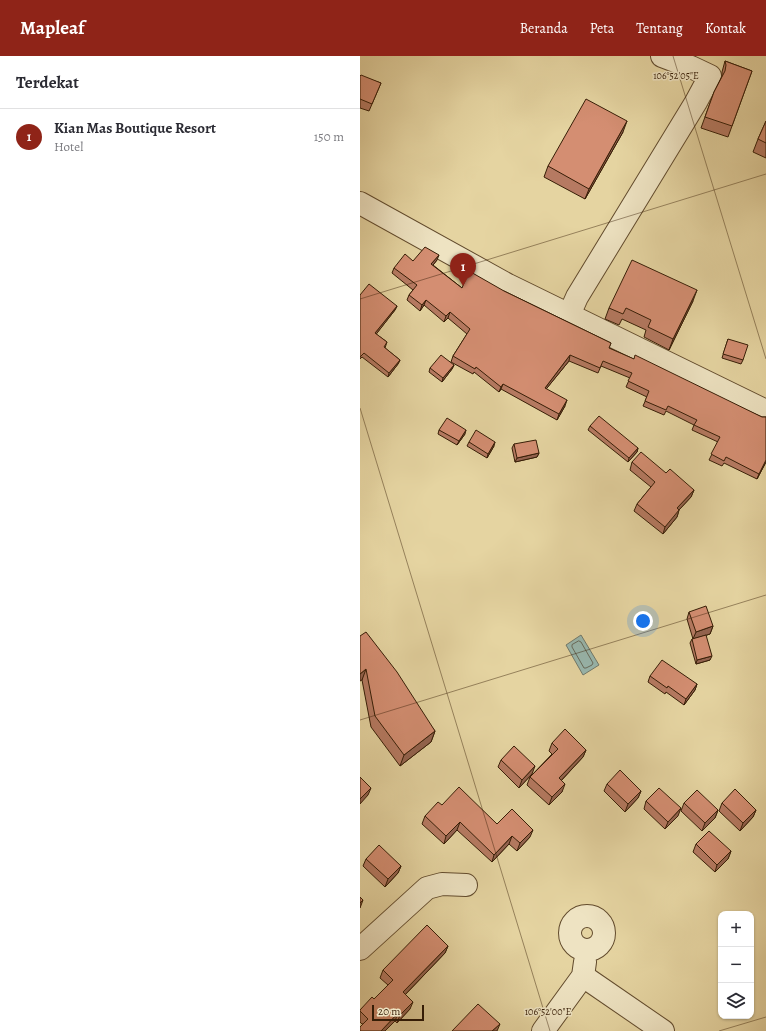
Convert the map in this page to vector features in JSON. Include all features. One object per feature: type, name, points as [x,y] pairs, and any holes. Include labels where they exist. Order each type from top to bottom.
[{"type":"street","points":[[570,315],[577,297],[696,102],[710,76],[662,56]]},
{"type":"street","points":[[360,203],[508,285],[766,411]]},
{"type":"street","points":[[360,949],[427,888],[442,884],[466,885]]},
{"type":"street","points":[[543,1031],[583,976],[586,949]]},
{"type":"street","points":[[583,976],[663,1031]]},
{"type":"water","points":[[581,635],[599,665],[583,675],[566,645]]},
{"type":"building","points":[[725,61],[752,71],[732,126],[705,117],[714,92],[725,71]]},
{"type":"building","points":[[361,75],[381,83],[372,104],[360,99]]},
{"type":"building","points":[[586,99],[627,121],[589,189],[548,166]]},
{"type":"building","points":[[766,121],[766,143],[758,139]]},
{"type":"building","points":[[425,247],[439,255],[431,264],[462,288],[469,271],[504,291],[611,343],[609,348],[634,359],[635,355],[762,417],[766,417],[766,460],[759,474],[726,457],[724,461],[711,454],[720,437],[694,425],[697,420],[668,406],[666,410],[645,401],[649,391],[628,381],[632,373],[603,361],[600,368],[570,355],[545,388],[567,400],[559,414],[503,384],[501,387],[476,367],[475,369],[453,356],[470,329],[450,312],[446,316],[426,300],[422,305],[409,295],[417,285],[394,268],[405,254],[413,261]]},
{"type":"building","points":[[632,260],[697,290],[673,339],[648,327],[651,320],[626,308],[623,314],[609,308]]},
{"type":"building","points":[[369,284],[397,306],[375,333],[387,342],[384,347],[400,360],[389,373],[364,353],[360,357],[360,295]]},
{"type":"building","points":[[728,339],[748,345],[743,360],[723,354]]},
{"type":"building","points":[[441,355],[454,365],[443,378],[430,368]]},
{"type":"building","points":[[599,416],[638,448],[629,458],[590,426]]},
{"type":"building","points":[[447,418],[466,430],[459,441],[439,430]]},
{"type":"building","points":[[476,430],[495,442],[488,454],[469,442]]},
{"type":"building","points":[[536,440],[539,453],[517,458],[514,444]]},
{"type":"building","points":[[641,452],[666,473],[670,469],[694,490],[677,508],[679,510],[665,527],[637,504],[655,482],[632,462]]},
{"type":"building","points":[[706,606],[713,626],[696,632],[689,612]]},
{"type":"building","points":[[366,632],[397,672],[435,731],[404,755],[375,716],[366,669],[360,674],[360,636]]},
{"type":"building","points":[[706,635],[712,656],[697,660],[692,639]]},
{"type":"building","points":[[662,660],[697,684],[686,699],[668,686],[667,688],[650,676]]},
{"type":"building","points":[[565,729],[586,750],[559,778],[565,784],[552,797],[530,777],[558,749],[552,743]]},
{"type":"building","points":[[514,746],[535,766],[522,780],[501,760]]},
{"type":"building","points":[[620,770],[641,791],[628,804],[607,784]]},
{"type":"building","points":[[360,777],[371,788],[360,799]]},
{"type":"building","points":[[459,787],[497,824],[512,809],[533,830],[520,843],[512,836],[494,855],[460,822],[446,836],[425,816],[438,802],[442,805]]},
{"type":"building","points":[[659,788],[681,808],[668,822],[646,801]]},
{"type":"building","points":[[735,789],[756,810],[743,823],[722,803]]},
{"type":"building","points":[[697,790],[718,810],[705,823],[684,803]]},
{"type":"building","points":[[709,831],[731,851],[717,865],[696,844]]},
{"type":"building","points":[[379,845],[401,866],[388,879],[366,859]]},
{"type":"building","points":[[427,925],[448,946],[403,992],[413,1002],[400,1015],[398,1013],[381,1031],[360,1031],[360,1027],[368,1019],[360,1010],[372,997],[374,999],[393,980],[383,970]]},
{"type":"building","points":[[478,1004],[500,1024],[492,1031],[452,1031]]},
{"type":"place","name":"Kian Mas Boutique Resort","points":[[463,286]]}]
